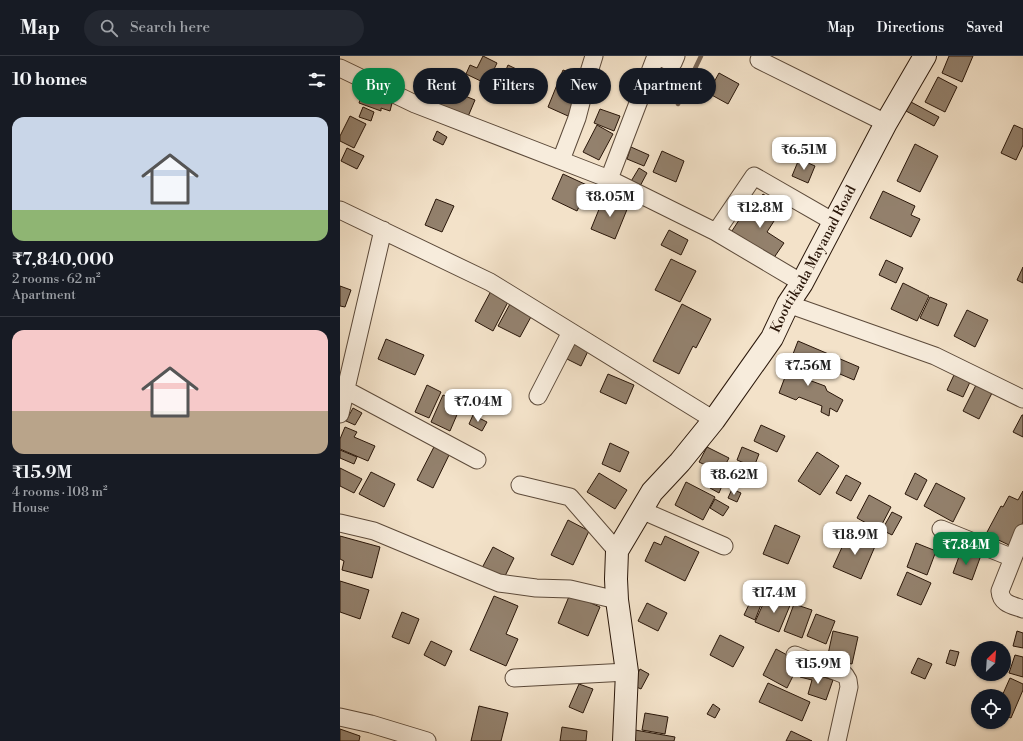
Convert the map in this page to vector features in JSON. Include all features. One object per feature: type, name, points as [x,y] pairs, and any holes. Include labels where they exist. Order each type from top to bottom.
[{"type":"main road","name":"Koottikada Mayanad Road","points":[[624,741],[627,672],[617,600],[617,551],[652,492],[680,462],[714,420],[772,338],[788,304],[802,283],[886,123],[925,56]]},
{"type":"street","points":[[561,160],[577,118],[594,56]]},
{"type":"street","points":[[609,179],[657,56],[673,63],[676,56]]},
{"type":"street","points":[[759,60],[886,123]]},
{"type":"street","points":[[340,68],[415,104],[609,179],[716,232],[802,283]]},
{"type":"street","points":[[716,232],[754,176],[834,222]]},
{"type":"street","points":[[340,210],[490,282],[714,420]]},
{"type":"street","points":[[340,414],[383,230]]},
{"type":"street","points":[[788,304],[935,356],[1023,400]]},
{"type":"street","points":[[538,396],[571,332]]},
{"type":"street","points":[[346,390],[476,460]]},
{"type":"street","points":[[520,485],[570,498],[617,551]]},
{"type":"street","points":[[641,510],[724,546]]},
{"type":"street","points":[[340,523],[374,531],[499,583],[536,588],[570,589],[617,600]]},
{"type":"street","points":[[941,529],[1013,558]]},
{"type":"street","points":[[1023,533],[1000,591],[1000,596],[1005,602],[1023,609]]},
{"type":"street","points":[[795,655],[845,675],[848,680],[849,687],[837,741]]},
{"type":"street","points":[[514,678],[627,672]]},
{"type":"street","points":[[340,717],[371,724],[427,741]]},
{"type":"building","points":[[483,56],[497,63],[495,68],[479,68],[479,80],[471,76],[471,68],[469,68],[470,65],[477,68]]},
{"type":"building","points":[[949,56],[973,56],[962,82],[942,73]]},
{"type":"building","points":[[508,65],[514,68],[507,68]]},
{"type":"building","points":[[719,73],[739,84],[728,104],[716,97],[716,78]]},
{"type":"building","points":[[938,77],[957,87],[945,112],[925,102]]},
{"type":"building","points":[[556,87],[556,104],[573,104],[568,116],[548,107]]},
{"type":"building","points":[[471,98],[475,100],[467,119],[432,104],[471,104]]},
{"type":"building","points":[[911,102],[939,117],[934,126],[906,111]]},
{"type":"building","points":[[362,104],[392,104],[390,111],[381,108],[381,111]]},
{"type":"building","points":[[363,107],[374,112],[371,121],[359,117]]},
{"type":"building","points":[[600,109],[620,116],[614,131],[594,123]]},
{"type":"building","points":[[350,116],[366,124],[354,148],[340,141],[340,136]]},
{"type":"building","points":[[597,125],[613,134],[599,160],[583,152]]},
{"type":"building","points":[[1014,125],[1023,129],[1023,145],[1016,160],[1001,153]]},
{"type":"building","points":[[437,131],[447,137],[443,145],[433,140]]},
{"type":"building","points":[[915,144],[938,156],[920,192],[897,181]]},
{"type":"building","points":[[631,147],[649,155],[644,166],[627,159]]},
{"type":"building","points":[[347,148],[364,156],[357,169],[341,161]]},
{"type":"building","points":[[662,151],[684,161],[676,182],[653,172]]},
{"type":"building","points":[[799,159],[815,166],[808,183],[792,176]]},
{"type":"building","points":[[639,168],[647,173],[639,188],[630,183]]},
{"type":"building","points":[[563,174],[589,186],[577,211],[552,199]]},
{"type":"building","points":[[883,191],[915,206],[911,215],[920,219],[911,237],[870,218]]},
{"type":"building","points":[[763,194],[783,207],[767,232],[784,243],[771,262],[730,234],[741,217],[746,220]]},
{"type":"building","points":[[604,197],[628,207],[615,239],[591,229]]},
{"type":"building","points":[[436,199],[454,206],[442,232],[425,225]]},
{"type":"building","points":[[669,230],[688,240],[681,255],[661,245]]},
{"type":"building","points":[[671,259],[696,271],[680,302],[655,290]]},
{"type":"building","points":[[886,260],[903,268],[896,283],[879,275]]},
{"type":"building","points":[[1023,267],[1023,283],[1017,280]]},
{"type":"building","points":[[903,283],[929,296],[917,321],[891,309]]},
{"type":"building","points":[[340,286],[351,290],[345,307],[340,306]]},
{"type":"building","points":[[491,291],[509,300],[493,331],[475,321]]},
{"type":"building","points":[[930,297],[947,304],[938,326],[920,318]]},
{"type":"building","points":[[510,304],[532,315],[520,337],[498,326]]},
{"type":"building","points":[[682,304],[711,319],[696,348],[693,346],[679,374],[653,361]]},
{"type":"building","points":[[967,310],[988,320],[975,347],[954,336]]},
{"type":"building","points":[[386,339],[424,355],[415,375],[378,359]]},
{"type":"building","points":[[574,341],[589,349],[581,366],[565,358]]},
{"type":"building","points":[[798,341],[859,367],[854,380],[793,354]]},
{"type":"building","points":[[793,356],[812,364],[806,379],[825,386],[827,391],[843,400],[837,412],[830,408],[829,416],[821,412],[822,406],[799,397],[796,400],[779,393]]},
{"type":"building","points":[[608,374],[634,385],[626,404],[600,392]]},
{"type":"building","points":[[954,375],[970,382],[963,397],[947,390]]},
{"type":"building","points":[[977,383],[993,391],[979,419],[963,411]]},
{"type":"building","points":[[427,385],[441,392],[429,418],[415,412]]},
{"type":"building","points":[[443,395],[462,403],[450,431],[431,422]]},
{"type":"building","points":[[353,408],[362,413],[355,425],[346,421]]},
{"type":"building","points":[[473,415],[487,422],[482,431],[469,424]]},
{"type":"building","points":[[1023,415],[1023,437],[1013,432]]},
{"type":"building","points":[[761,425],[785,436],[777,452],[754,441]]},
{"type":"building","points":[[345,427],[357,432],[354,437],[375,446],[368,461],[340,449],[340,439]]},
{"type":"building","points":[[436,443],[451,451],[433,488],[417,480]]},
{"type":"building","points":[[610,443],[629,452],[620,472],[602,464]]},
{"type":"building","points":[[707,447],[729,458],[721,473],[699,462]]},
{"type":"building","points":[[742,447],[759,454],[754,467],[737,460]]},
{"type":"building","points":[[340,450],[357,457],[354,464],[340,458]]},
{"type":"building","points":[[817,452],[839,466],[820,495],[798,481]]},
{"type":"building","points":[[340,468],[362,479],[354,493],[340,486]]},
{"type":"building","points":[[726,470],[738,474],[735,484],[723,480]]},
{"type":"building","points":[[371,472],[395,484],[384,507],[359,494]]},
{"type":"building","points":[[599,473],[627,490],[615,509],[587,492]]},
{"type":"building","points":[[915,473],[927,480],[917,500],[905,494]]},
{"type":"building","points":[[846,475],[861,483],[851,501],[836,493]]},
{"type":"building","points":[[715,476],[724,481],[719,493],[710,488]]},
{"type":"building","points":[[686,482],[715,497],[703,520],[675,505]]},
{"type":"building","points":[[936,483],[965,498],[953,522],[924,506]]},
{"type":"building","points":[[732,489],[741,493],[737,502],[728,498]]},
{"type":"building","points":[[1023,491],[1023,522],[1011,546],[986,534],[1001,506],[1003,507],[1009,496],[1018,500]]},
{"type":"building","points":[[869,495],[891,507],[879,530],[857,518]]},
{"type":"building","points":[[715,499],[729,507],[723,516],[710,508]]},
{"type":"building","points":[[892,512],[902,517],[892,535],[882,530]]},
{"type":"building","points":[[568,520],[589,531],[573,565],[551,555]]},
{"type":"building","points":[[775,525],[800,536],[788,564],[763,554]]},
{"type":"building","points":[[849,532],[876,544],[861,579],[833,567]]},
{"type":"building","points":[[340,536],[380,547],[372,578],[342,570],[344,561],[340,559]]},
{"type":"building","points":[[665,536],[699,552],[685,581],[645,561],[654,542],[661,545]]},
{"type":"building","points":[[916,543],[936,551],[927,575],[907,567]]},
{"type":"building","points":[[493,547],[514,558],[504,578],[482,568]]},
{"type":"building","points":[[961,551],[980,558],[972,580],[953,573]]},
{"type":"building","points":[[907,572],[931,583],[921,605],[897,595]]},
{"type":"building","points":[[340,581],[369,590],[360,619],[340,612]]},
{"type":"building","points":[[570,594],[600,607],[588,636],[558,623]]},
{"type":"building","points":[[494,596],[518,606],[506,634],[518,639],[506,666],[470,650]]},
{"type":"building","points":[[775,597],[791,603],[779,632],[755,622],[764,602],[771,605]]},
{"type":"building","points":[[752,598],[762,602],[755,620],[744,615]]},
{"type":"building","points":[[647,603],[667,613],[658,631],[638,621]]},
{"type":"building","points":[[794,604],[812,610],[802,638],[784,631]]},
{"type":"building","points":[[402,612],[419,619],[409,644],[392,637]]},
{"type":"building","points":[[816,614],[835,621],[826,644],[807,636]]},
{"type":"building","points":[[833,631],[858,637],[852,664],[827,659]]},
{"type":"building","points":[[1017,631],[1023,633],[1023,648],[1013,646]]},
{"type":"building","points":[[720,635],[744,647],[733,667],[710,655]]},
{"type":"building","points":[[431,641],[452,651],[445,666],[424,655]]},
{"type":"building","points":[[776,649],[800,662],[787,688],[763,675]]},
{"type":"building","points":[[950,650],[959,652],[955,666],[946,663]]},
{"type":"building","points":[[1015,655],[1023,657],[1023,677],[1011,674],[1011,667]]},
{"type":"building","points":[[918,658],[932,664],[925,679],[911,673]]},
{"type":"building","points":[[640,669],[649,674],[641,689],[632,685]]},
{"type":"building","points":[[802,670],[833,680],[826,700],[808,694],[812,680],[800,677]]},
{"type":"building","points":[[1011,678],[1023,684],[1023,690],[1011,718],[1011,689],[1005,689],[1009,681],[1011,681]]},
{"type":"building","points":[[768,683],[810,702],[802,721],[759,702]]},
{"type":"building","points":[[579,684],[593,689],[583,713],[569,707]]},
{"type":"building","points":[[713,704],[720,709],[715,718],[707,714]]},
{"type":"building","points":[[479,706],[508,713],[501,741],[471,741]]},
{"type":"building","points":[[645,713],[668,717],[665,734],[642,730]]},
{"type":"building","points":[[562,727],[587,731],[586,741],[560,741]]},
{"type":"building","points":[[340,729],[360,736],[359,741],[340,741]]},
{"type":"building","points":[[635,730],[675,737],[674,741],[633,741]]},
{"type":"building","points":[[791,731],[812,741],[786,741]]},
{"type":"waterway","points":[[695,68],[701,56]]}]
